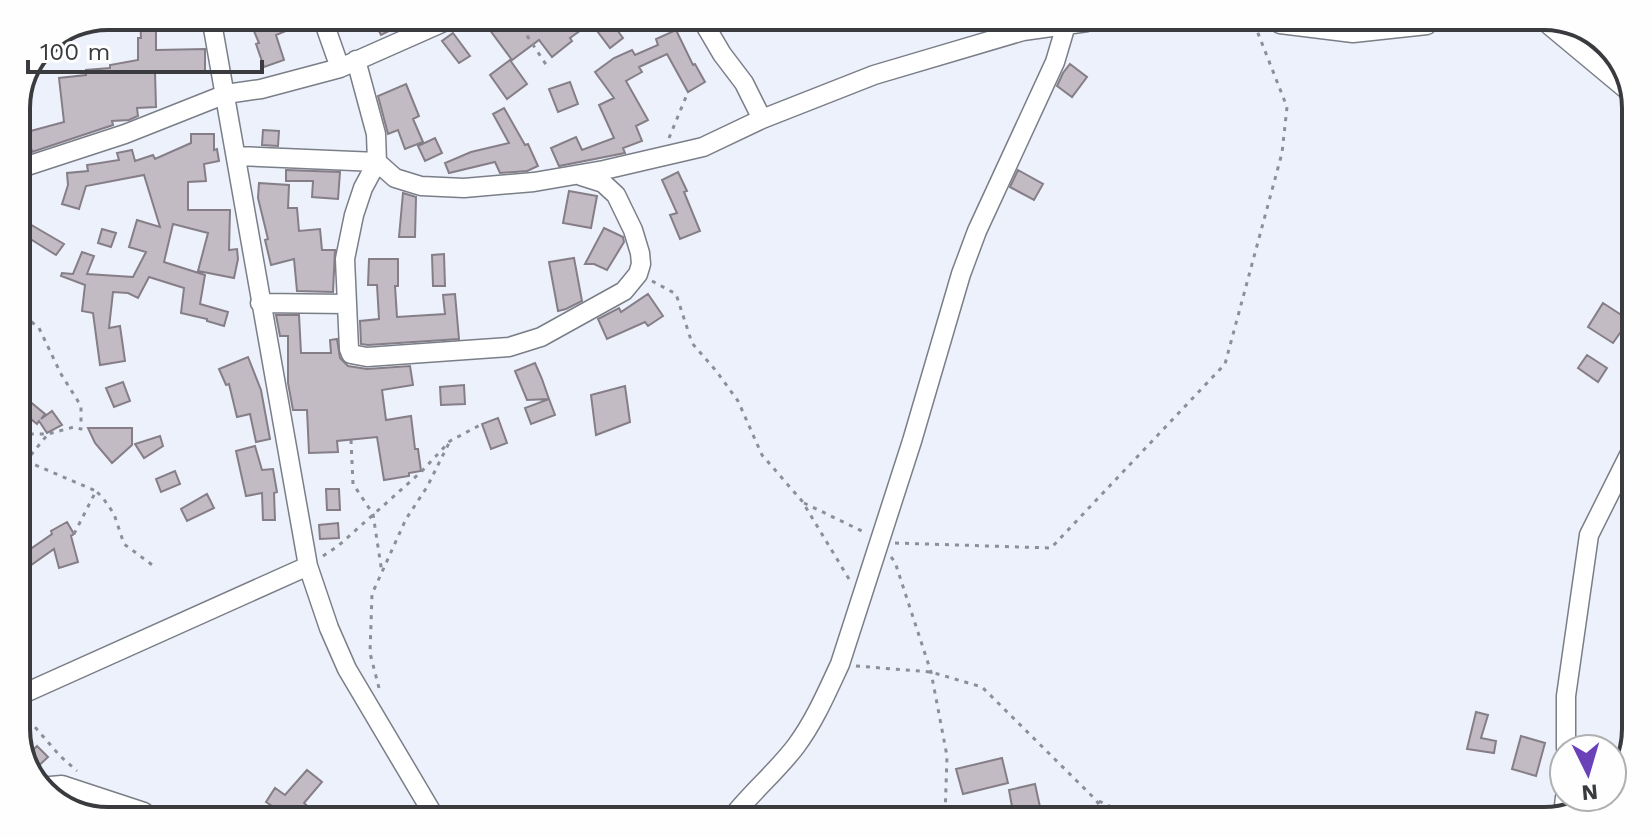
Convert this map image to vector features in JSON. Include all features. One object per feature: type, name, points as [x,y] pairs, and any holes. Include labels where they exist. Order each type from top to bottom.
[{"type":"street","points":[[214,30],[308,566],[347,669],[429,807]]},
{"type":"street","points":[[329,30],[348,64],[376,134],[377,162],[363,188],[354,215],[345,259],[351,354],[456,352],[509,347],[541,337],[624,291],[638,274],[641,264],[633,230],[616,195],[603,183],[577,174]]},
{"type":"street","points":[[30,165],[125,134],[226,94],[261,89],[348,64],[426,30]]},
{"type":"street","points":[[707,30],[744,83],[762,119]]},
{"type":"street","points":[[236,156],[377,162],[395,178],[421,186],[464,188],[534,182],[703,147],[762,119],[874,75],[1030,30]]},
{"type":"street","points":[[740,807],[797,745],[840,664],[912,441],[961,274],[977,231],[1055,62],[1065,30]]},
{"type":"street","points":[[1329,30],[1353,33],[1381,30]]},
{"type":"street","points":[[1556,31],[1618,82]]},
{"type":"street","points":[[260,303],[347,304]]},
{"type":"street","points":[[1566,733],[1566,696],[1589,535],[1622,469]]},
{"type":"street","points":[[30,691],[308,566]]},
{"type":"street","points":[[54,786],[62,785],[129,807]]},
{"type":"path","points":[[523,30],[547,66]]},
{"type":"path","points":[[879,543],[1051,548],[1225,364],[1282,153],[1287,107],[1257,30]]},
{"type":"path","points":[[653,159],[664,149],[688,92]]},
{"type":"path","points":[[638,274],[676,294],[692,343],[738,401],[762,455],[802,501],[860,598]]},
{"type":"path","points":[[30,321],[39,328],[61,374],[81,406],[81,429],[74,427],[48,434],[30,434]]},
{"type":"path","points":[[308,566],[338,546],[421,472],[450,441],[482,424]]},
{"type":"path","points":[[30,456],[48,434]]},
{"type":"path","points":[[351,440],[353,484],[373,514],[382,573]]},
{"type":"path","points":[[380,692],[370,653],[372,594],[406,519],[427,487],[450,441]]},
{"type":"path","points":[[30,463],[96,491],[114,514],[124,544],[155,567]]},
{"type":"path","points":[[74,534],[96,491]]},
{"type":"path","points":[[802,501],[865,532],[895,562],[931,672],[947,756],[945,807]]},
{"type":"path","points":[[840,664],[931,672],[982,687],[1101,807]]},
{"type":"path","points":[[30,721],[80,774]]},
{"type":"path","points":[[1096,800],[1111,807]]},
{"type":"building","points":[[141,30],[156,30],[156,50],[205,49],[205,72],[155,72],[156,107],[137,108],[138,116],[129,120],[112,121],[113,125],[32,152],[30,131],[64,122],[59,78],[86,75],[86,70],[110,68],[110,65],[138,60],[138,38],[141,38]]},
{"type":"building","points":[[254,30],[288,30],[276,35],[284,60],[264,67],[256,44],[259,43]]},
{"type":"building","points":[[490,30],[581,30],[552,57],[539,40],[512,60]]},
{"type":"building","points":[[596,30],[617,30],[623,38],[610,48]]},
{"type":"building","points":[[676,30],[705,82],[688,92],[667,54],[639,67],[642,72],[626,81],[648,120],[636,126],[642,141],[623,148],[625,153],[559,166],[551,148],[576,137],[582,150],[614,138],[599,105],[614,98],[595,72],[632,50],[635,55],[658,45],[656,39]]},
{"type":"building","points":[[453,33],[470,56],[459,63],[442,41]]},
{"type":"building","points":[[510,60],[527,84],[507,99],[490,75]]},
{"type":"building","points":[[1070,64],[1087,77],[1072,97],[1057,86]]},
{"type":"building","points":[[570,82],[578,104],[558,112],[549,89]]},
{"type":"building","points":[[406,84],[419,116],[413,119],[423,142],[405,149],[398,130],[388,134],[378,96]]},
{"type":"building","points":[[504,108],[525,145],[528,144],[538,166],[527,171],[500,173],[495,162],[449,173],[445,163],[471,152],[509,143],[493,114]]},
{"type":"building","points":[[263,130],[279,131],[278,146],[262,145]]},
{"type":"building","points":[[191,134],[214,134],[214,150],[217,149],[219,161],[204,164],[206,181],[188,182],[188,210],[230,210],[229,250],[237,249],[238,259],[234,278],[198,271],[208,233],[173,224],[164,262],[205,275],[200,304],[228,312],[224,326],[181,313],[184,288],[149,277],[138,298],[128,293],[113,292],[109,328],[120,326],[125,361],[100,365],[93,313],[82,311],[85,285],[61,276],[62,273],[73,274],[82,252],[94,256],[87,274],[133,277],[146,252],[129,247],[137,220],[160,227],[144,175],[86,186],[79,209],[62,204],[68,185],[67,173],[88,171],[87,165],[119,160],[117,153],[132,150],[135,161],[153,155],[155,159],[191,143]]},
{"type":"building","points":[[435,138],[442,153],[425,161],[418,146]]},
{"type":"building","points":[[286,170],[340,172],[338,199],[312,197],[313,181],[286,181]]},
{"type":"building","points":[[1018,170],[1043,184],[1034,200],[1010,187]]},
{"type":"building","points":[[678,172],[700,231],[680,239],[670,215],[677,213],[662,180]]},
{"type":"building","points":[[259,183],[289,185],[288,208],[297,208],[299,231],[320,229],[322,250],[335,250],[333,292],[297,291],[294,259],[271,265],[258,198]]},
{"type":"building","points":[[569,191],[597,196],[591,228],[563,223]]},
{"type":"building","points":[[403,193],[416,197],[415,237],[399,237]]},
{"type":"building","points":[[30,224],[64,244],[56,255],[30,239]]},
{"type":"building","points":[[604,228],[623,237],[624,242],[607,270],[585,264]]},
{"type":"building","points":[[102,229],[116,233],[111,247],[98,243]]},
{"type":"building","points":[[444,254],[445,286],[433,286],[432,255]]},
{"type":"building","points":[[574,258],[582,301],[558,311],[549,262]]},
{"type":"building","points":[[369,259],[398,259],[398,286],[395,286],[397,317],[445,314],[443,295],[455,294],[459,339],[361,344],[360,321],[379,319],[377,285],[368,285]]},
{"type":"building","points":[[648,294],[663,316],[648,326],[645,322],[607,339],[598,319],[619,308],[621,312]]},
{"type":"building","points":[[1603,303],[1622,315],[1622,330],[1613,343],[1588,327]]},
{"type":"building","points":[[276,315],[299,315],[301,353],[331,353],[330,340],[337,339],[340,358],[348,366],[367,369],[410,366],[413,385],[382,390],[386,420],[411,416],[421,471],[384,480],[377,437],[337,441],[338,452],[309,453],[307,410],[293,410],[288,383],[288,336],[280,336]]},
{"type":"building","points":[[1587,355],[1607,368],[1598,382],[1578,368]]},
{"type":"building","points":[[248,357],[261,390],[270,439],[256,442],[250,414],[237,417],[229,384],[226,385],[219,369]]},
{"type":"building","points":[[535,363],[549,399],[527,400],[515,371]]},
{"type":"building","points":[[123,382],[130,401],[114,407],[106,388]]},
{"type":"building","points":[[464,385],[465,404],[441,405],[440,387]]},
{"type":"building","points":[[625,386],[630,422],[596,435],[591,395]]},
{"type":"building","points":[[549,399],[555,415],[531,424],[525,408]]},
{"type":"building","points":[[30,402],[45,414],[41,419],[52,411],[62,425],[47,433],[39,421],[37,424],[30,418]]},
{"type":"building","points":[[498,418],[507,443],[491,449],[482,424]]},
{"type":"building","points":[[88,428],[132,428],[132,445],[112,463],[95,443]]},
{"type":"building","points":[[160,436],[163,446],[144,458],[135,444]]},
{"type":"building","points":[[255,446],[262,470],[273,469],[277,492],[274,493],[275,520],[263,520],[262,493],[246,496],[236,451]]},
{"type":"building","points":[[175,471],[180,484],[161,492],[156,479]]},
{"type":"building","points":[[326,489],[339,489],[340,510],[327,510]]},
{"type":"building","points":[[207,494],[214,508],[187,521],[181,509]]},
{"type":"building","points":[[67,522],[74,534],[71,536],[78,562],[59,568],[54,549],[30,566],[30,549],[52,534],[51,531]]},
{"type":"building","points":[[338,523],[339,538],[320,539],[319,525]]},
{"type":"building","points":[[1476,712],[1488,715],[1481,738],[1496,741],[1494,753],[1467,749]]},
{"type":"building","points":[[1521,736],[1545,743],[1536,776],[1512,769]]},
{"type":"building","points":[[37,746],[48,757],[39,765],[33,750]]},
{"type":"building","points":[[1002,758],[1008,783],[963,794],[956,769]]},
{"type":"building","points":[[307,770],[322,782],[304,803],[308,807],[274,807],[266,802],[275,788],[285,795]]},
{"type":"building","points":[[1035,784],[1040,807],[1012,807],[1009,790]]}]
